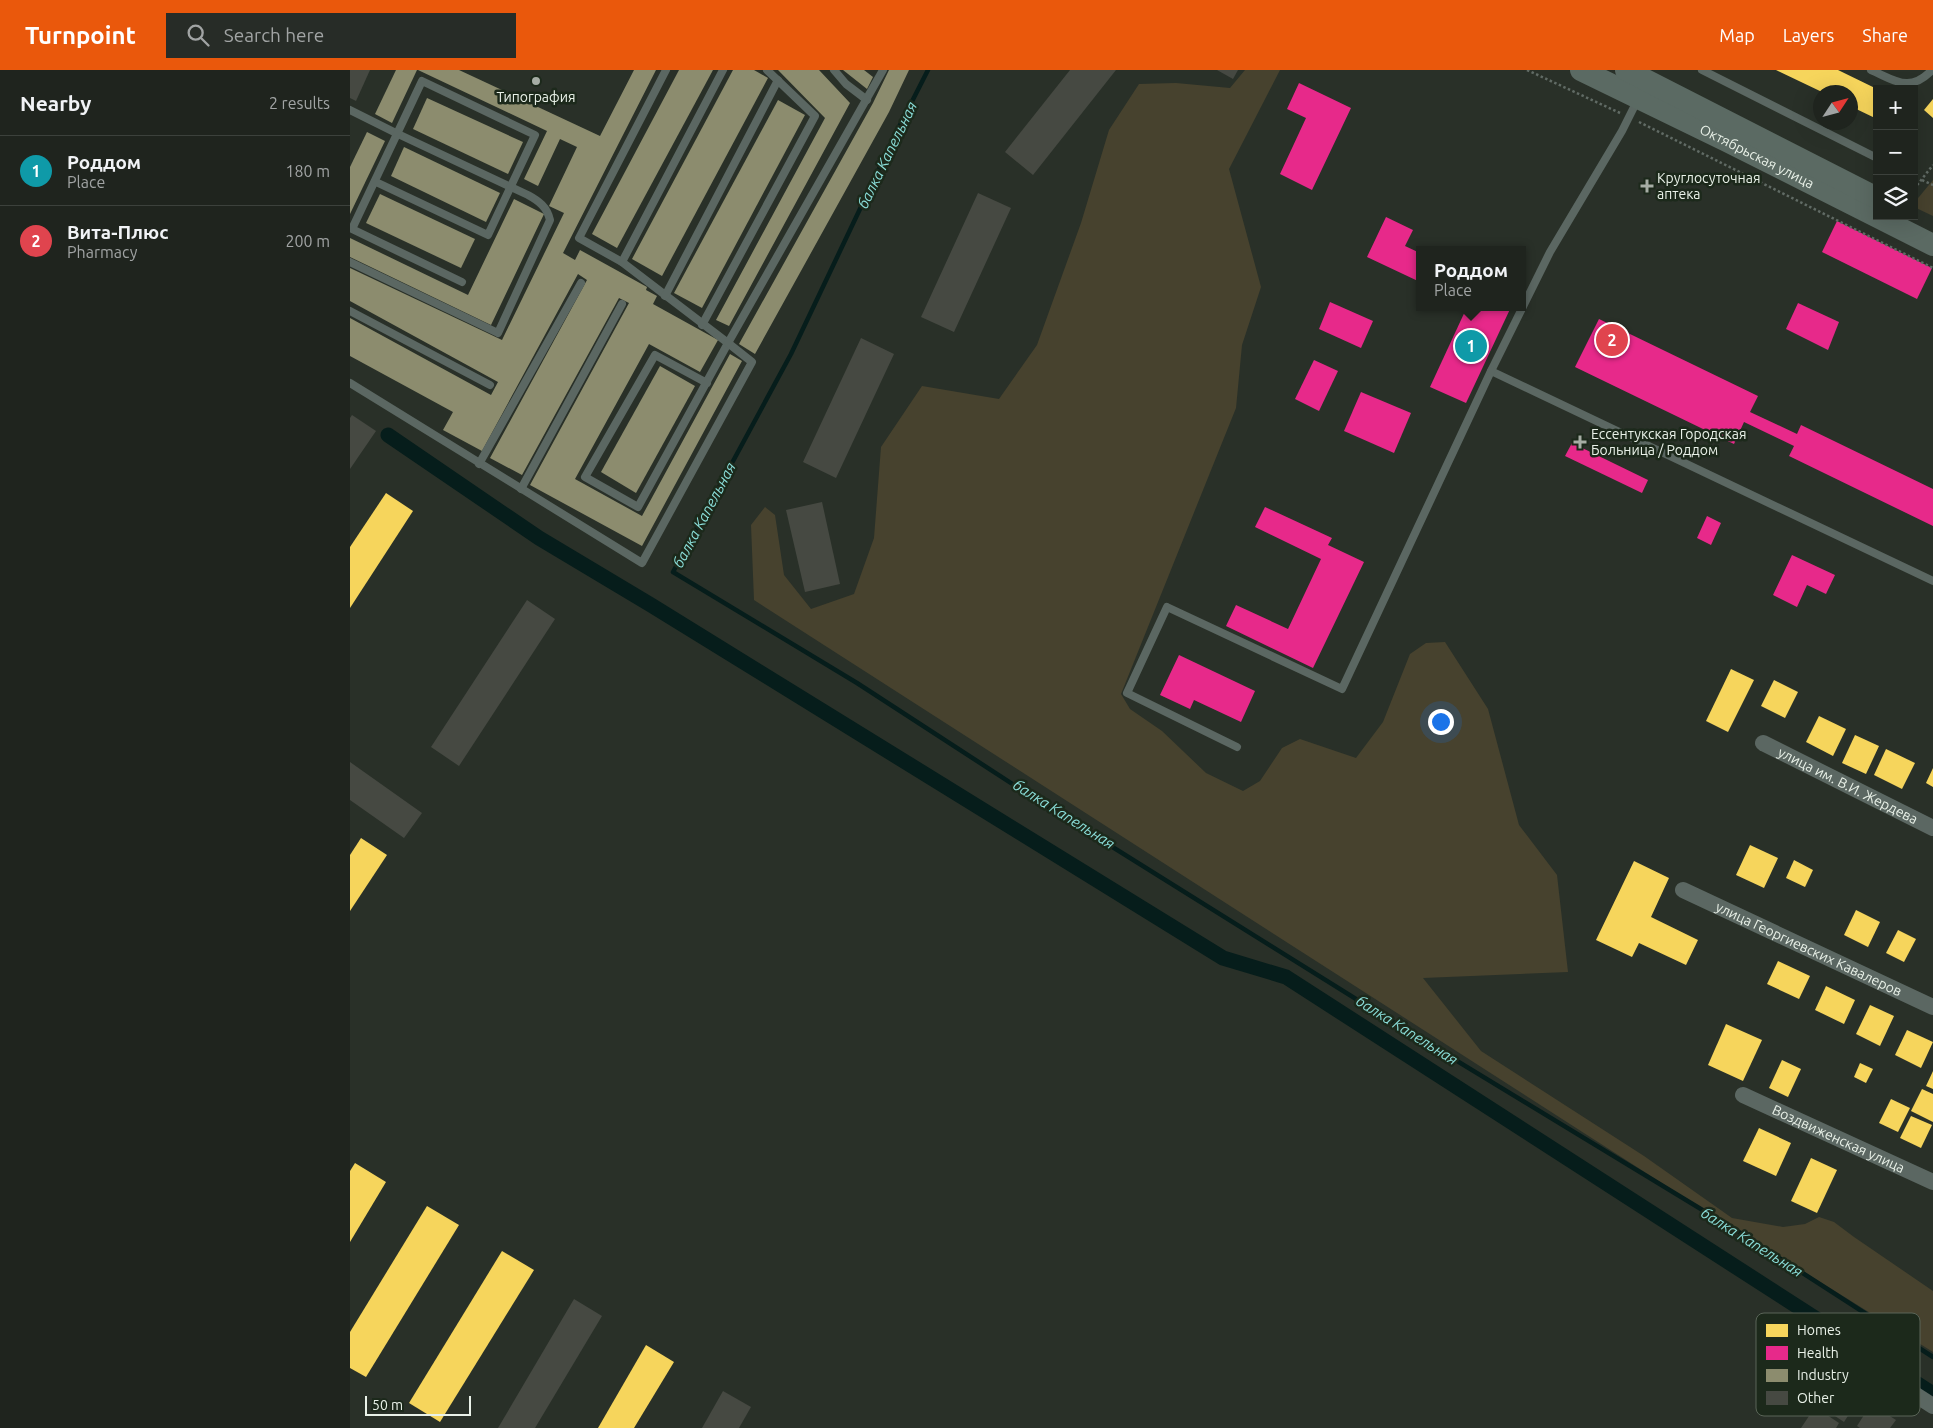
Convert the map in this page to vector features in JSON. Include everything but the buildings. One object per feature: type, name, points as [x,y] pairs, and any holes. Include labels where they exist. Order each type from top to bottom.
[{"type":"main road","name":"Октябрьская улица","points":[[1581,70],[1933,245]]},
{"type":"main road","name":"Октябрьская улица","points":[[1626,70],[1641,100],[1873,196]]},
{"type":"main road","points":[[1918,220],[1933,228]]},
{"type":"street","name":"улица им. В.И. Жердева","points":[[1763,743],[1933,828]]},
{"type":"street","name":"улица Георгиевских Кавалеров","points":[[1683,890],[1933,1007]]},
{"type":"street","name":"Воздвиженская улица","points":[[1743,1095],[1933,1182]]},
{"type":"street","points":[[1920,1398],[1933,1406]]},
{"type":"lane","points":[[350,383],[642,564],[752,362],[622,262],[579,238],[666,70]]},
{"type":"lane","points":[[622,262],[723,70]]},
{"type":"lane","points":[[702,325],[815,116],[767,70]]},
{"type":"lane","points":[[834,70],[846,84],[867,100]]},
{"type":"lane","points":[[706,383],[655,355],[585,477],[638,507],[844,136],[883,70]]},
{"type":"lane","points":[[1702,70],[1873,156]]},
{"type":"lane","points":[[1871,70],[1899,83],[1911,84],[1920,80],[1932,70]]},
{"type":"lane","points":[[665,296],[778,80]]},
{"type":"lane","points":[[376,182],[488,236],[535,135],[422,82],[352,229],[462,282]]},
{"type":"lane","points":[[1526,300],[1550,252],[1641,100]]},
{"type":"lane","points":[[350,110],[537,200],[548,212],[550,220],[498,333],[350,262]]},
{"type":"lane","points":[[479,464],[580,283]]},
{"type":"lane","points":[[521,489],[622,304]]},
{"type":"lane","points":[[350,311],[490,385]]},
{"type":"lane","points":[[1237,747],[1127,694],[1167,607],[1342,689],[1521,311]]},
{"type":"lane","points":[[1491,371],[1933,581]]},
{"type":"path","points":[[1526,70],[1641,100],[1933,268]]},
{"type":"path","points":[[1918,184],[1933,165]]},
{"type":"path","points":[[1922,180],[1933,185]]},
{"type":"shaded area","points":[[1245,70],[1280,70],[1229,169],[1261,287],[1242,345],[1236,408],[1121,694],[1130,709],[1162,731],[1206,773],[1243,791],[1260,781],[1282,748],[1300,739],[1356,758],[1383,722],[1410,654],[1426,643],[1445,642],[1488,709],[1519,825],[1557,875],[1568,972],[1423,978],[1481,1051],[1644,1156],[1732,1218],[1783,1227],[1805,1224],[1819,1217],[1834,1222],[1933,1291],[1933,1352],[1920,1344],[1920,1313],[1870,1313],[1682,1196],[754,600],[751,525],[765,507],[775,515],[784,575],[811,609],[854,594],[874,538],[881,447],[922,386],[999,399],[1037,345],[1081,223],[1109,130],[1139,84],[1176,83],[1230,88]]},
{"type":"shaded area","points":[[1933,180],[1933,216],[1918,209],[1918,198]]},
{"type":"waterway","name":"балка Капельная","points":[[928,70],[791,354],[673,572],[857,683],[1034,798],[1388,1019],[1742,1234],[1865,1313]]},
{"type":"waterway","points":[[388,435],[539,538],[651,605],[1223,958],[1286,977],[1807,1313]]},
{"type":"waterway","name":"балка Капельная","points":[[1920,1349],[1933,1357]]},
{"type":"waterway","points":[[1920,1386],[1933,1394]]},
{"type":"place","name":"Типография","points":[[536,81]]},
{"type":"place","name":"Круглосуточная аптека","points":[[1647,186]]},
{"type":"place","name":"Вита-Плюс","points":[[1612,340]]},
{"type":"place","name":"Роддом","points":[[1471,346]]},
{"type":"place","name":"Ессентукская Городская Больница / Роддом","points":[[1580,442]]}]
